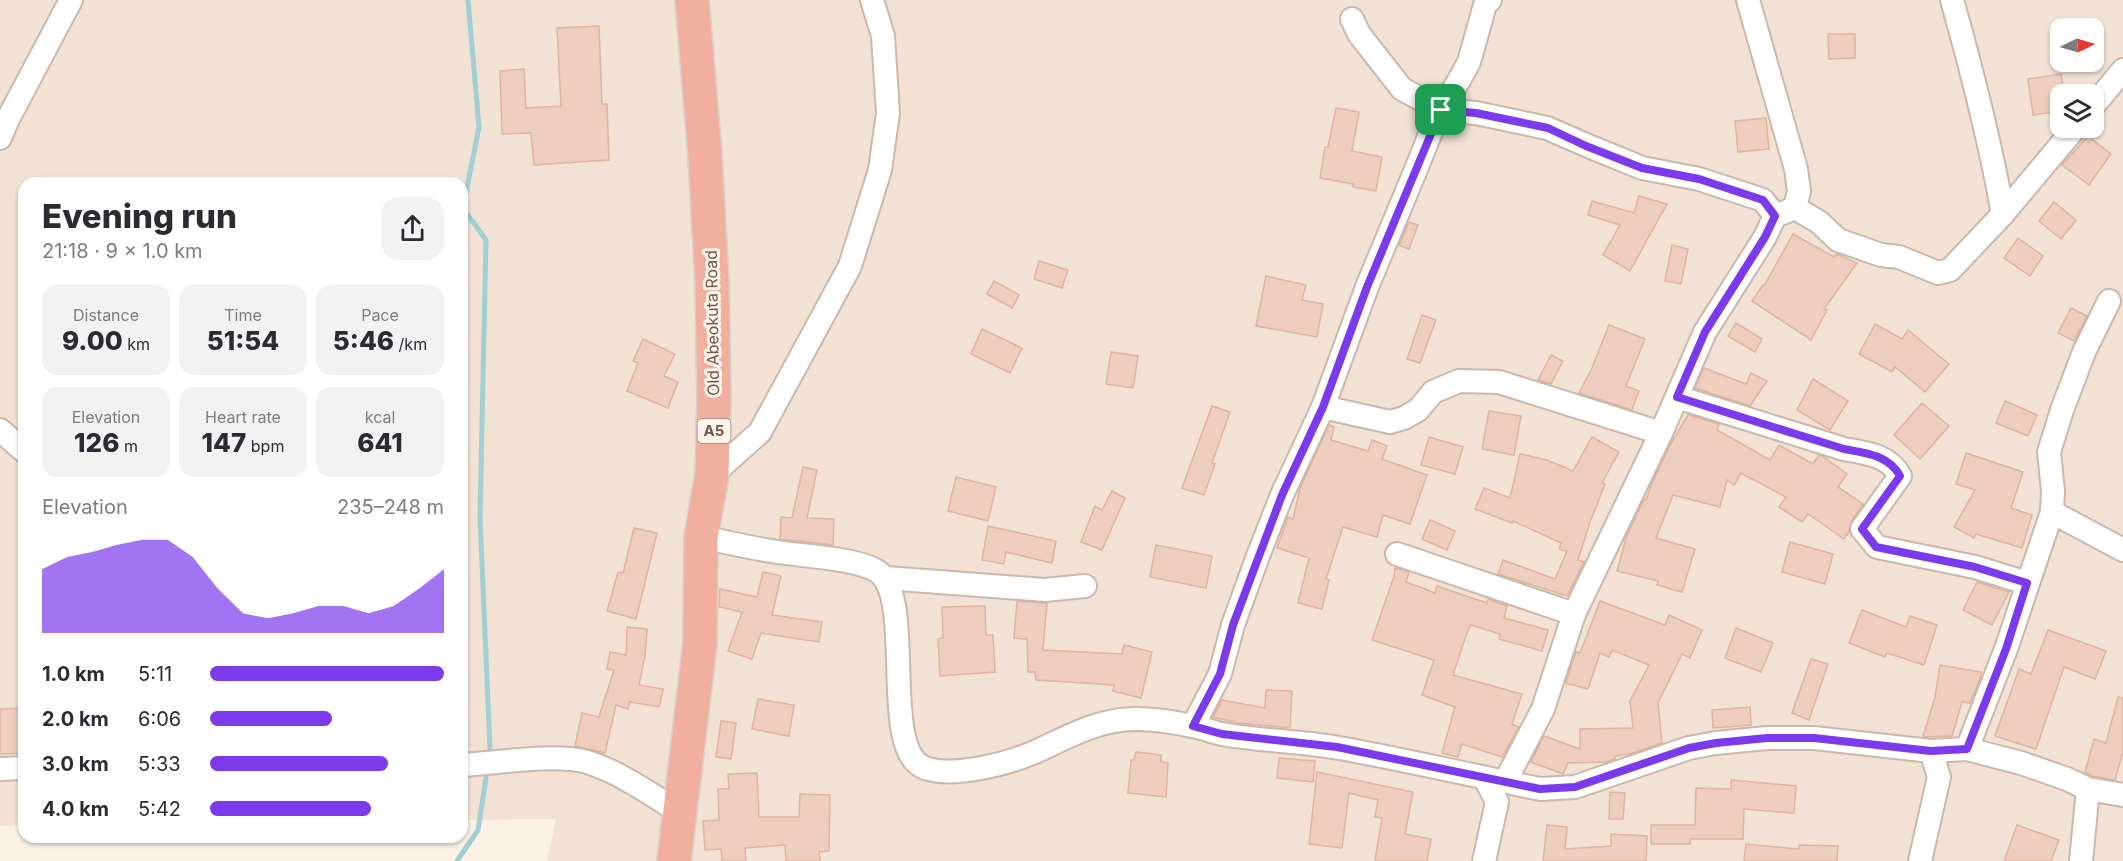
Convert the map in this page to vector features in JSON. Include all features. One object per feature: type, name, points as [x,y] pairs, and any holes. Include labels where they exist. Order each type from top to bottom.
[{"type":"highway","name":"Old Abeokuta Road","points":[[675,861],[700,643],[701,537],[712,475],[714,400],[712,282],[692,0]]},
{"type":"street","points":[[0,138],[8,118],[71,0]]},
{"type":"street","points":[[712,475],[760,432],[850,266],[880,170],[888,113],[883,36],[872,0]]},
{"type":"street","points":[[1193,726],[1220,674],[1233,625],[1282,495],[1323,407],[1367,287],[1441,110],[1469,62],[1485,5],[1490,0]]},
{"type":"street","points":[[1485,861],[1497,802],[1495,780],[1543,709],[1574,614],[1661,433],[1705,332],[1765,237],[1799,191],[1796,170],[1748,0]]},
{"type":"street","points":[[1952,0],[1984,123],[2003,214]]},
{"type":"street","points":[[1352,19],[1359,34],[1402,88],[1441,110],[1476,113],[1548,128],[1642,168],[1699,179],[1763,200],[1785,212],[1819,222],[1838,240],[1881,255],[1899,257],[1938,273],[1950,270],[2003,214],[2067,138]]},
{"type":"street","points":[[2104,93],[2123,70]]},
{"type":"street","points":[[1967,749],[2006,649],[2052,512],[2053,490],[2049,452],[2062,410],[2084,352],[2109,301]]},
{"type":"street","points":[[1323,407],[1390,422],[1419,410],[1433,392],[1459,381],[1499,382],[1661,433]]},
{"type":"street","points":[[1677,397],[1844,449],[1871,453],[1887,461],[1895,466],[1900,476],[1862,529],[1876,547],[1975,567],[2027,583]]},
{"type":"street","points":[[0,429],[18,446]]},
{"type":"street","points":[[2052,512],[2123,550]]},
{"type":"street","points":[[701,537],[843,561],[875,570],[886,578],[1045,590],[1085,586]]},
{"type":"street","points":[[1397,554],[1574,614]]},
{"type":"street","points":[[886,578],[894,599],[901,719],[906,742],[912,757],[922,767],[942,772],[971,771],[1032,753],[1081,729],[1105,722],[1136,719],[1193,726],[1222,734],[1337,747],[1540,789],[1575,787],[1689,748],[1767,738],[1814,738],[1931,751],[1967,749],[2021,763],[2088,789],[2123,795]]},
{"type":"street","points":[[1920,861],[1940,777],[1931,751]]},
{"type":"street","points":[[468,765],[552,759],[587,762],[621,777],[681,813]]},
{"type":"street","points":[[0,770],[18,768]]},
{"type":"street","points":[[2081,861],[2088,789]]},
{"type":"shaded area","points":[[0,0],[2123,0],[2123,861],[547,861],[556,819],[468,820],[468,177],[18,177],[18,825],[0,826]]},
{"type":"building","points":[[599,26],[602,104],[607,104],[609,160],[534,165],[531,133],[502,134],[500,71],[524,69],[526,108],[561,106],[557,28]]},
{"type":"building","points":[[1828,34],[1855,34],[1855,58],[1829,59]]},
{"type":"building","points":[[2061,74],[2062,84],[2050,84],[2050,113],[2033,115],[2028,79]]},
{"type":"building","points":[[1336,108],[1359,112],[1352,151],[1382,157],[1376,191],[1320,178],[1325,147],[1328,147]]},
{"type":"building","points":[[1766,118],[1769,149],[1738,152],[1735,121]]},
{"type":"building","points":[[2086,138],[2091,138],[2111,154],[2089,185],[2062,165]]},
{"type":"building","points":[[1639,196],[1667,204],[1630,271],[1603,255],[1620,225],[1588,215],[1592,201],[1634,213]]},
{"type":"building","points":[[2054,202],[2076,220],[2061,239],[2039,221]]},
{"type":"building","points":[[1409,222],[1418,225],[1409,249],[1399,245]]},
{"type":"building","points":[[1793,234],[1834,257],[1837,254],[1857,263],[1824,309],[1827,310],[1811,340],[1752,301],[1764,286]]},
{"type":"building","points":[[2018,238],[2043,256],[2030,276],[2004,258]]},
{"type":"building","points":[[1672,245],[1688,249],[1681,284],[1665,281]]},
{"type":"building","points":[[1039,261],[1068,270],[1062,288],[1034,279]]},
{"type":"building","points":[[1266,276],[1306,285],[1302,300],[1323,304],[1317,337],[1256,326]]},
{"type":"building","points":[[994,281],[1019,295],[1012,308],[987,294]]},
{"type":"building","points":[[2071,308],[2087,316],[2074,341],[2058,333]]},
{"type":"building","points":[[1422,315],[1436,320],[1420,363],[1407,359]]},
{"type":"building","points":[[1736,323],[1762,339],[1755,352],[1728,336]]},
{"type":"building","points":[[1875,324],[1902,339],[1908,330],[1949,364],[1925,392],[1895,367],[1892,372],[1859,354]]},
{"type":"building","points":[[1609,325],[1645,339],[1626,386],[1639,391],[1632,410],[1579,393],[1592,368]]},
{"type":"building","points":[[982,329],[1022,348],[1010,373],[971,354]]},
{"type":"building","points":[[643,339],[675,354],[664,376],[678,382],[668,408],[627,391],[638,363],[633,361]]},
{"type":"building","points":[[1111,352],[1138,356],[1133,388],[1106,384]]},
{"type":"building","points":[[1551,355],[1563,361],[1551,384],[1538,380]]},
{"type":"building","points":[[1704,368],[1746,384],[1751,373],[1767,381],[1750,406],[1695,388]]},
{"type":"building","points":[[1813,379],[1848,401],[1830,430],[1797,410]]},
{"type":"building","points":[[2005,401],[2037,415],[2028,436],[1996,423]]},
{"type":"building","points":[[1922,403],[1949,426],[1920,459],[1894,435]]},
{"type":"building","points":[[1212,406],[1230,412],[1212,463],[1215,464],[1204,495],[1182,488]]},
{"type":"building","points":[[1489,411],[1521,416],[1514,455],[1482,449]]},
{"type":"building","points":[[1688,415],[1719,424],[1717,430],[1770,460],[1779,445],[1813,464],[1819,455],[1822,456],[1847,474],[1838,487],[1863,504],[1851,522],[1849,532],[1844,539],[1808,514],[1802,522],[1779,507],[1786,497],[1741,473],[1734,485],[1727,480],[1720,507],[1673,495],[1656,538],[1695,549],[1682,592],[1657,585],[1658,581],[1617,571],[1626,538],[1644,499],[1646,500],[1670,445]]},
{"type":"building","points":[[1329,425],[1334,427],[1331,440],[1368,451],[1372,440],[1387,446],[1382,459],[1427,475],[1410,524],[1383,515],[1377,537],[1343,527],[1326,579],[1329,580],[1322,609],[1298,603],[1309,558],[1277,548],[1288,517],[1293,519],[1300,488]]},
{"type":"building","points":[[1429,437],[1463,447],[1455,474],[1421,465]]},
{"type":"building","points":[[1592,437],[1619,452],[1602,483],[1605,484],[1578,560],[1584,562],[1567,596],[1498,574],[1503,560],[1555,579],[1567,551],[1559,549],[1561,543],[1513,521],[1512,523],[1475,509],[1484,488],[1510,498],[1520,454],[1547,460],[1573,471]]},
{"type":"building","points":[[1966,453],[2023,472],[2011,508],[2032,515],[2022,548],[1976,534],[1974,538],[1954,527],[1975,490],[1956,484]]},
{"type":"building","points":[[803,467],[817,470],[807,518],[834,519],[833,545],[780,539],[781,517],[792,518]]},
{"type":"building","points":[[956,477],[996,487],[988,521],[948,511]]},
{"type":"building","points":[[1112,491],[1125,498],[1102,550],[1081,542],[1095,506],[1102,510]]},
{"type":"building","points":[[1430,520],[1455,531],[1447,550],[1422,539]]},
{"type":"building","points":[[988,526],[1056,541],[1052,563],[1006,552],[1004,564],[982,560]]},
{"type":"building","points":[[634,528],[657,533],[636,619],[607,611],[618,572],[623,573]]},
{"type":"building","points":[[1790,542],[1833,554],[1825,584],[1782,572]]},
{"type":"building","points":[[1156,545],[1212,556],[1206,588],[1150,577]]},
{"type":"building","points":[[1395,568],[1409,572],[1406,582],[1435,593],[1437,586],[1487,603],[1488,599],[1507,606],[1504,618],[1548,630],[1542,651],[1499,639],[1500,634],[1471,625],[1468,630],[1453,675],[1522,694],[1512,724],[1519,727],[1502,757],[1462,744],[1458,757],[1442,753],[1455,707],[1422,695],[1434,660],[1372,640]]},
{"type":"building","points":[[763,572],[781,576],[772,615],[822,622],[819,642],[761,633],[752,659],[728,651],[742,612],[719,607],[720,589],[757,597]]},
{"type":"building","points":[[1977,582],[2009,592],[1992,625],[1963,610]]},
{"type":"building","points":[[1017,601],[1047,603],[1043,650],[1122,654],[1124,645],[1152,652],[1141,698],[1113,691],[1114,685],[1036,680],[1035,672],[1028,672],[1027,639],[1014,638]]},
{"type":"building","points":[[1600,601],[1665,625],[1669,615],[1702,630],[1690,658],[1682,654],[1658,703],[1662,743],[1630,754],[1615,756],[1615,759],[1606,762],[1568,763],[1563,774],[1531,762],[1544,736],[1580,749],[1580,729],[1633,728],[1630,701],[1649,665],[1612,650],[1609,657],[1600,653],[1588,689],[1566,683],[1576,652],[1580,653]]},
{"type":"building","points":[[985,606],[986,635],[993,635],[995,672],[940,676],[938,639],[943,638],[942,607]]},
{"type":"building","points":[[1862,610],[1906,627],[1910,616],[1937,625],[1924,665],[1887,653],[1885,657],[1849,643]]},
{"type":"building","points":[[627,627],[647,629],[645,656],[639,685],[663,689],[659,707],[630,702],[628,709],[616,705],[605,753],[575,746],[582,713],[599,717],[614,670],[607,669],[610,652],[626,655]]},
{"type":"building","points":[[1736,628],[1773,643],[1761,672],[1725,658]]},
{"type":"building","points":[[2048,630],[2106,651],[2095,679],[2064,667],[2036,749],[1995,736],[2019,669],[2031,674]]},
{"type":"building","points":[[1811,659],[1828,664],[1809,720],[1792,713]]},
{"type":"building","points":[[1940,665],[1981,672],[1980,679],[1970,703],[1962,702],[1952,736],[1923,737],[1935,697]]},
{"type":"building","points":[[1266,690],[1292,691],[1290,728],[1238,723],[1213,717],[1222,700],[1265,708]]},
{"type":"building","points":[[2118,697],[2123,698],[2123,752],[2115,780],[2092,776],[2085,772],[2094,739],[2106,743]]},
{"type":"building","points":[[758,699],[794,705],[789,736],[752,729]]},
{"type":"building","points":[[1750,707],[1751,725],[1713,728],[1712,710]]},
{"type":"building","points":[[18,708],[18,753],[0,754],[0,709]]},
{"type":"building","points":[[721,721],[736,723],[731,759],[716,757]]},
{"type":"building","points":[[1136,752],[1161,755],[1161,762],[1168,763],[1166,797],[1128,793],[1131,760],[1134,760]]},
{"type":"building","points":[[1279,758],[1315,761],[1313,782],[1277,778]]},
{"type":"building","points":[[1317,772],[1413,792],[1405,834],[1431,839],[1427,861],[1375,861],[1382,818],[1375,817],[1378,800],[1349,793],[1342,848],[1309,844]]},
{"type":"building","points":[[757,773],[759,817],[799,817],[800,794],[830,795],[829,851],[819,852],[820,861],[786,861],[785,845],[745,848],[746,861],[722,861],[721,849],[705,850],[703,821],[719,820],[718,789],[729,789],[728,774]]},
{"type":"building","points":[[1731,780],[1796,786],[1794,813],[1744,809],[1743,839],[1690,839],[1690,844],[1651,844],[1651,825],[1695,825],[1696,788],[1731,789]]},
{"type":"building","points":[[1610,792],[1625,793],[1623,819],[1609,819]]},
{"type":"building","points":[[1547,825],[1567,827],[1565,849],[1611,846],[1611,834],[1647,836],[1646,861],[1543,861]]},
{"type":"building","points":[[2017,825],[2059,840],[2051,861],[2004,861]]},
{"type":"building","points":[[1746,844],[1799,849],[1799,845],[1838,846],[1837,861],[1744,861]]},
{"type":"waterway","points":[[468,0],[479,127],[468,183]]},
{"type":"waterway","points":[[468,215],[486,240],[480,517],[490,749]]},
{"type":"waterway","points":[[457,861],[478,830],[486,778]]},
{"type":"route","points":[[1441,110],[1476,113],[1548,128],[1642,168],[1699,179],[1763,200],[1775,216],[1765,237],[1705,332],[1677,397],[1844,449],[1871,453],[1895,466],[1900,476],[1862,529],[1876,547],[1975,567],[2027,583],[2006,649],[1967,749],[1931,751],[1814,738],[1767,738],[1689,748],[1575,787],[1540,789],[1337,747],[1222,734],[1193,726],[1220,674],[1233,625],[1258,556],[1282,495],[1323,407],[1367,287],[1441,110]]}]
